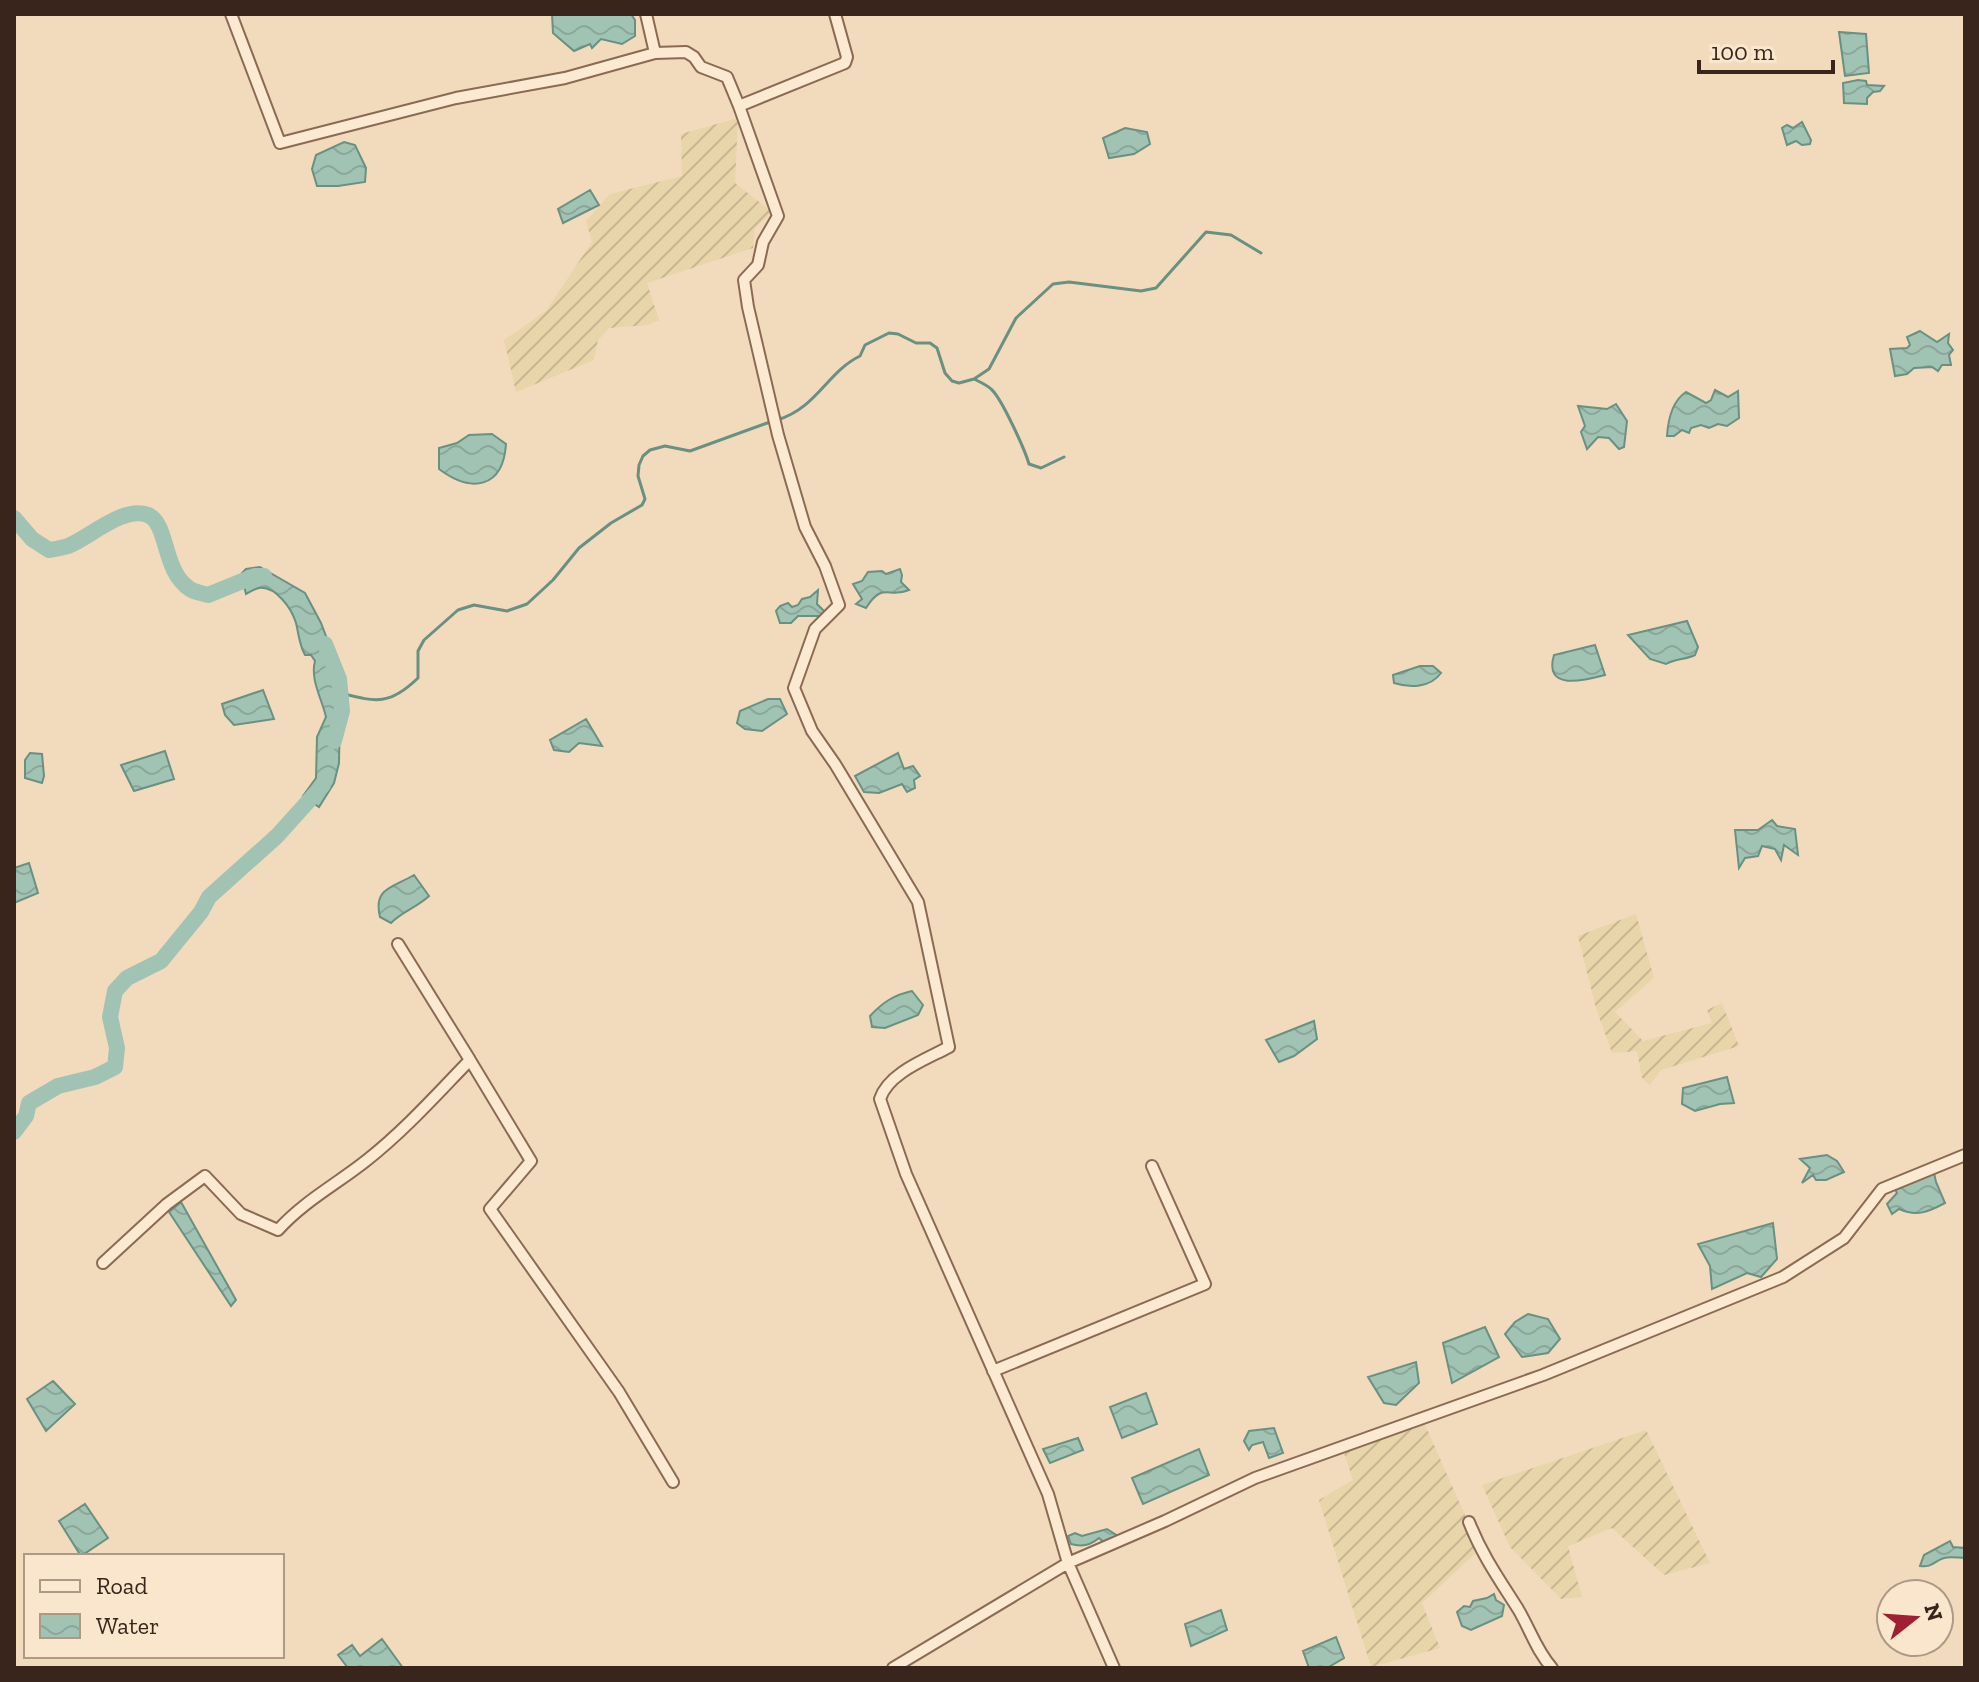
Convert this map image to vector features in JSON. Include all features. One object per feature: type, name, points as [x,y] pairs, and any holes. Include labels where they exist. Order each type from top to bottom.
[{"type":"street","points":[[231,14],[280,143],[456,98],[565,78],[655,53],[686,52],[701,67],[727,77],[778,216],[763,242],[758,265],[744,280],[748,307],[778,435],[805,527],[825,566],[839,605],[815,629],[794,688],[812,731],[918,902],[949,1047],[913,1064],[883,1090],[880,1099],[906,1174],[1048,1494],[1068,1563],[1114,1668]]},
{"type":"street","points":[[646,14],[655,53]]},
{"type":"street","points":[[739,106],[845,63],[847,57],[835,14]]},
{"type":"street","points":[[398,944],[531,1161],[490,1209],[619,1392],[673,1482]]},
{"type":"street","points":[[103,1263],[167,1204],[205,1176],[241,1214],[278,1230],[291,1215],[365,1162],[400,1132],[470,1060]]},
{"type":"street","points":[[893,1668],[1068,1563],[1255,1478],[1543,1375],[1783,1277],[1844,1238],[1882,1189],[1965,1155]]},
{"type":"street","points":[[993,1371],[1205,1284],[1152,1166]]},
{"type":"street","points":[[1469,1522],[1498,1581],[1519,1610],[1538,1652],[1552,1668]]},
{"type":"shaded area","points":[[738,118],[735,183],[772,212],[755,228],[753,248],[647,283],[659,320],[648,325],[609,328],[598,340],[594,360],[516,392],[504,340],[546,311],[592,242],[586,221],[610,194],[682,176],[681,134]]},
{"type":"shaded area","points":[[1636,914],[1654,978],[1615,1012],[1643,1041],[1712,1023],[1707,1010],[1722,1003],[1739,1046],[1661,1070],[1650,1085],[1642,1078],[1637,1051],[1612,1053],[1596,1008],[1578,936]]},
{"type":"shaded area","points":[[1422,1418],[1480,1549],[1422,1603],[1440,1648],[1371,1667],[1319,1500],[1353,1480],[1342,1447]]},
{"type":"shaded area","points":[[1646,1430],[1710,1563],[1664,1575],[1612,1528],[1568,1546],[1582,1597],[1561,1599],[1510,1547],[1482,1485]]},
{"type":"water","points":[[552,14],[631,14],[635,20],[635,36],[622,44],[601,39],[592,48],[590,44],[574,51],[553,33]]},
{"type":"water","points":[[1839,32],[1866,34],[1869,73],[1845,76]]},
{"type":"water","points":[[1866,81],[1867,85],[1884,86],[1867,98],[1867,104],[1844,103],[1843,83]]},
{"type":"water","points":[[1802,122],[1810,144],[1802,145],[1796,141],[1787,145],[1782,128],[1787,125],[1793,128]]},
{"type":"water","points":[[1125,128],[1147,132],[1150,144],[1134,154],[1109,158],[1103,138]]},
{"type":"water","points":[[344,142],[355,145],[366,168],[365,182],[317,186],[312,169],[316,155]]},
{"type":"water","points":[[590,190],[599,205],[563,223],[558,209]]},
{"type":"water","points":[[1920,331],[1937,342],[1949,334],[1948,343],[1953,350],[1949,355],[1951,365],[1942,365],[1938,371],[1932,367],[1914,368],[1907,374],[1895,376],[1890,349],[1907,348],[1910,345],[1907,337]]},
{"type":"water","points":[[1715,390],[1728,397],[1738,391],[1739,418],[1727,426],[1718,424],[1709,428],[1701,425],[1691,428],[1689,433],[1682,430],[1674,436],[1667,436],[1672,412],[1681,396],[1686,392],[1706,403],[1711,400]]},
{"type":"water","points":[[1616,404],[1627,421],[1624,447],[1619,449],[1609,438],[1598,437],[1587,449],[1581,432],[1585,426],[1578,406],[1607,409]]},
{"type":"water","points":[[492,434],[506,444],[504,459],[492,478],[473,484],[451,477],[439,469],[439,448],[457,443],[469,435]]},
{"type":"water","points":[[260,567],[305,593],[333,655],[332,667],[340,707],[339,763],[334,783],[319,807],[303,796],[316,778],[317,737],[326,717],[315,682],[315,661],[311,655],[305,655],[294,617],[282,600],[265,588],[257,588],[246,594],[241,574],[246,569]]},
{"type":"water","points":[[900,569],[901,582],[909,590],[877,595],[866,608],[856,604],[862,599],[853,584],[862,581],[868,572],[882,571],[886,574]]},
{"type":"water","points":[[818,590],[817,604],[824,611],[824,616],[798,616],[791,623],[780,623],[776,611],[780,606],[788,603],[792,607],[798,605]]},
{"type":"water","points":[[1687,621],[1698,647],[1695,655],[1666,664],[1650,659],[1628,635]]},
{"type":"water","points":[[1595,645],[1605,675],[1568,681],[1555,674],[1552,667],[1554,655]]},
{"type":"water","points":[[1420,666],[1433,666],[1441,673],[1431,682],[1419,686],[1394,683],[1393,675]]},
{"type":"water","points":[[263,690],[274,719],[234,725],[225,715],[222,704]]},
{"type":"water","points":[[768,699],[780,699],[787,714],[762,731],[745,729],[737,723],[740,711]]},
{"type":"water","points":[[586,719],[602,746],[579,743],[569,752],[554,750],[550,740]]},
{"type":"water","points":[[165,751],[174,779],[134,791],[121,765]]},
{"type":"water","points":[[30,753],[42,754],[42,783],[25,778],[25,760]]},
{"type":"water","points":[[898,753],[904,769],[913,766],[920,776],[914,780],[915,788],[907,792],[902,784],[879,793],[864,792],[855,776]]},
{"type":"water","points":[[1772,820],[1777,826],[1795,829],[1798,855],[1784,845],[1781,860],[1775,849],[1762,846],[1758,856],[1745,858],[1739,868],[1735,830],[1758,830]]},
{"type":"water","points":[[29,863],[38,893],[14,903],[14,868]]},
{"type":"water","points":[[414,875],[429,896],[391,923],[380,917],[379,900],[382,894]]},
{"type":"water","points":[[912,991],[923,1005],[918,1015],[885,1028],[872,1027],[870,1016],[880,1007],[894,997]]},
{"type":"water","points":[[1314,1021],[1317,1039],[1294,1056],[1279,1062],[1266,1040]]},
{"type":"water","points":[[1727,1077],[1734,1103],[1695,1111],[1682,1104],[1683,1088]]},
{"type":"water","points":[[1827,1155],[1837,1161],[1844,1172],[1826,1180],[1816,1180],[1813,1175],[1802,1183],[1810,1168],[1800,1159]]},
{"type":"water","points":[[1933,1168],[1945,1203],[1922,1212],[1911,1213],[1899,1209],[1892,1214],[1887,1204],[1897,1193],[1893,1185]]},
{"type":"water","points":[[181,1202],[236,1300],[231,1306],[169,1212]]},
{"type":"water","points":[[1773,1223],[1777,1259],[1761,1277],[1747,1273],[1712,1289],[1710,1266],[1698,1244]]},
{"type":"water","points":[[1528,1314],[1548,1319],[1560,1339],[1548,1353],[1522,1357],[1505,1334],[1515,1322]]},
{"type":"water","points":[[1485,1327],[1499,1357],[1452,1383],[1443,1343]]},
{"type":"water","points":[[1416,1362],[1419,1383],[1396,1405],[1384,1403],[1368,1377]]},
{"type":"water","points":[[53,1381],[75,1404],[46,1431],[27,1399]]},
{"type":"water","points":[[1146,1393],[1157,1424],[1122,1438],[1110,1407]]},
{"type":"water","points":[[1274,1428],[1283,1453],[1269,1458],[1263,1442],[1252,1445],[1249,1450],[1244,1441],[1249,1431]]},
{"type":"water","points":[[1078,1438],[1083,1450],[1050,1463],[1043,1449]]},
{"type":"water","points":[[1199,1449],[1209,1475],[1143,1504],[1132,1478]]},
{"type":"water","points":[[85,1504],[108,1538],[80,1554],[59,1521]]},
{"type":"water","points":[[1107,1529],[1118,1536],[1106,1544],[1099,1538],[1089,1544],[1075,1545],[1071,1544],[1068,1536],[1075,1533],[1082,1536]]},
{"type":"water","points":[[1950,1541],[1953,1547],[1965,1548],[1965,1558],[1946,1557],[1920,1566],[1924,1555]]},
{"type":"water","points":[[1494,1594],[1496,1600],[1504,1605],[1502,1616],[1471,1630],[1462,1626],[1457,1612],[1464,1606],[1470,1607],[1473,1601]]},
{"type":"water","points":[[1221,1610],[1227,1630],[1191,1646],[1185,1624]]},
{"type":"water","points":[[1336,1637],[1344,1658],[1327,1668],[1309,1668],[1303,1651]]},
{"type":"water","points":[[382,1639],[403,1668],[348,1668],[338,1655],[352,1645],[360,1656]]},
{"type":"waterway","points":[[777,420],[812,399],[839,371],[860,356],[865,345],[889,333],[916,343],[930,343],[937,348],[945,373],[952,381],[959,383],[974,379],[989,369],[1016,318],[1053,284],[1069,282],[1141,291],[1156,288],[1206,232],[1231,235],[1261,253]]},
{"type":"waterway","points":[[974,379],[988,386],[1001,402],[1029,464],[1041,468],[1064,457]]},
{"type":"waterway","points":[[340,693],[373,700],[399,693],[418,678],[418,651],[424,640],[458,610],[474,605],[507,611],[527,604],[553,580],[579,548],[611,523],[642,505],[645,499],[638,476],[639,465],[650,450],[665,446],[690,451],[770,422]]},
{"type":"waterway","points":[[14,518],[32,539],[49,550],[68,546],[128,514],[148,515],[159,528],[175,571],[192,590],[208,595],[255,576],[264,576]]},
{"type":"waterway","points":[[325,644],[339,679],[342,711],[334,741]]},
{"type":"waterway","points":[[14,1132],[26,1116],[29,1103],[58,1086],[95,1077],[115,1067],[117,1048],[110,1017],[115,991],[127,978],[161,961],[201,912],[209,897],[277,836],[323,785]]}]
